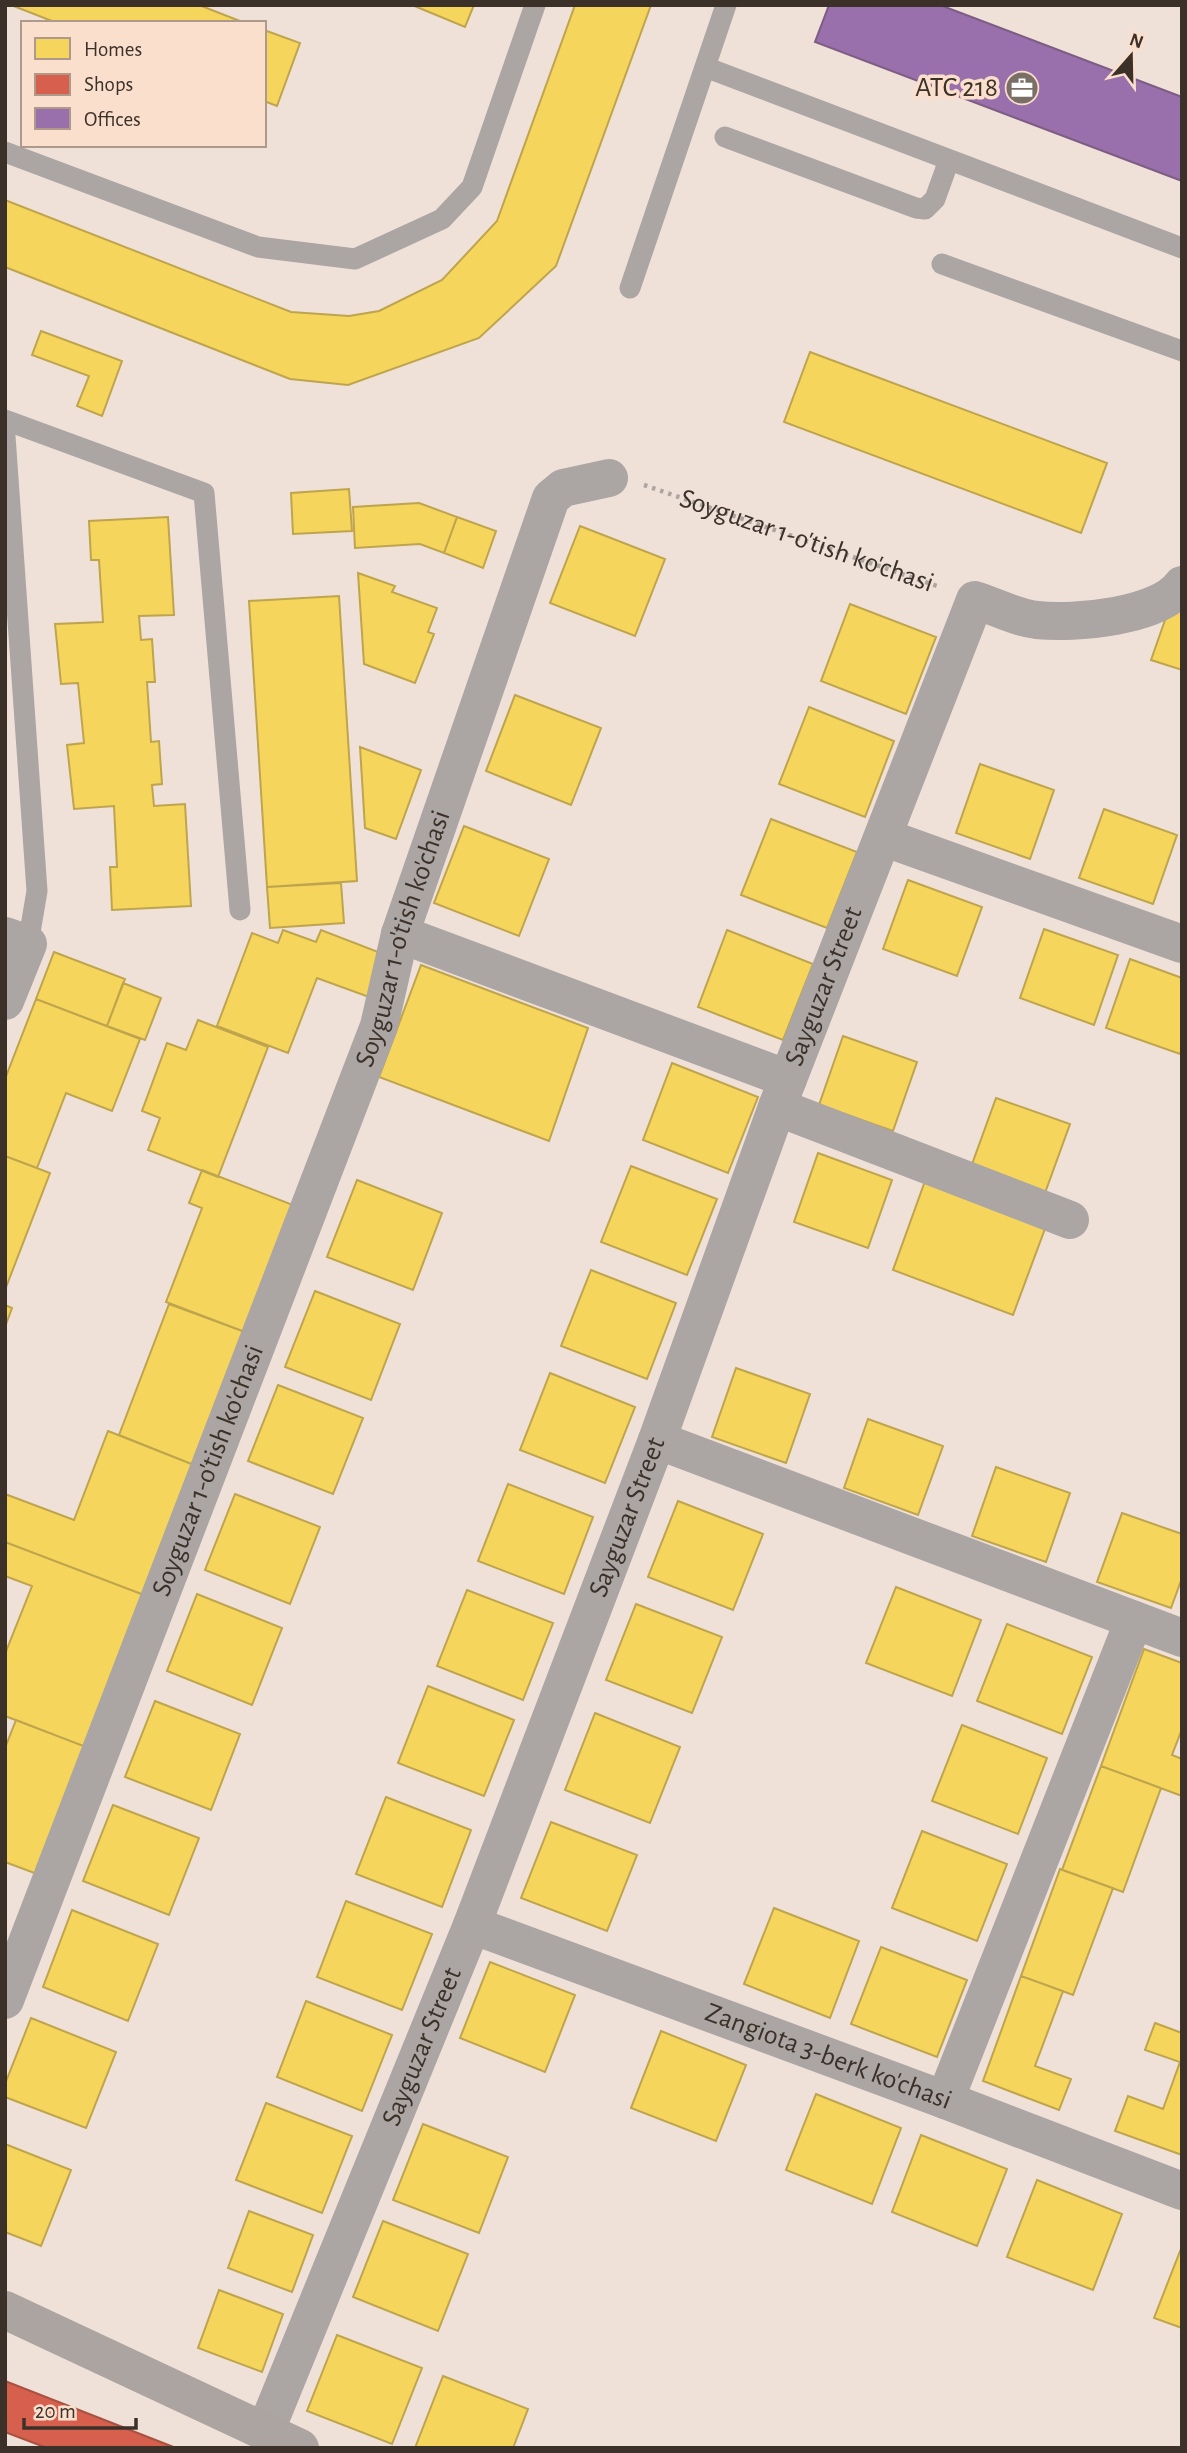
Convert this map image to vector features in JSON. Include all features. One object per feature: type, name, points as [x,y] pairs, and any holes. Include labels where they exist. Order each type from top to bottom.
[{"type":"street","name":"Soyguzar 1-o'tish ko'chasi","points":[[5,2000],[379,1026],[400,934],[551,498],[563,488],[609,478]]},
{"type":"street","points":[[975,600],[1035,620],[1084,622],[1164,603],[1182,585]]},
{"type":"street","name":"Sayguzar Street","points":[[290,2444],[472,1925],[657,1440],[782,1093],[975,600]]},
{"type":"street","points":[[883,837],[1182,944]]},
{"type":"street","points":[[400,934],[782,1093],[1070,1220]]},
{"type":"street","points":[[5,1001],[16,940]]},
{"type":"street","points":[[657,1440],[1182,1638]]},
{"type":"street","points":[[945,2101],[1134,1620]]},
{"type":"street","name":"Zangiota 3-berk ko'chasi","points":[[472,1925],[1182,2191]]},
{"type":"street","points":[[5,2310],[290,2444]]},
{"type":"lane","points":[[5,152],[258,247],[355,259],[442,219],[472,187],[535,5]]},
{"type":"lane","points":[[629,288],[726,5]]},
{"type":"lane","points":[[705,67],[1182,248]]},
{"type":"lane","points":[[725,137],[916,208],[925,209],[935,199],[949,160]]},
{"type":"lane","points":[[942,264],[1182,351]]},
{"type":"lane","points":[[5,420],[204,493],[240,910]]},
{"type":"lane","points":[[5,436],[37,891],[16,940]]},
{"type":"path","name":"Soyguzar 1-o'tish ko'chasi","points":[[609,478],[629,480],[975,600]]},
{"type":"building: Homes","points":[[11,5],[199,5],[240,21],[52,21]]},
{"type":"building: Homes","points":[[412,5],[474,5],[465,27]]},
{"type":"building: Homes","points":[[575,5],[651,5],[556,266],[479,338],[348,385],[290,379],[5,267],[5,200],[291,312],[349,316],[379,311],[442,280],[497,221]]},
{"type":"building: Homes","points":[[266,31],[300,43],[277,106],[266,102]]},
{"type":"building: Homes","points":[[41,331],[122,361],[102,416],[77,406],[89,376],[32,355]]},
{"type":"building: Homes","points":[[810,352],[1107,463],[1081,533],[784,422]]},
{"type":"building: Homes","points":[[349,489],[352,531],[293,534],[291,493]]},
{"type":"building: Homes","points":[[419,503],[457,517],[444,553],[420,544],[355,548],[353,507]]},
{"type":"building: Homes","points":[[168,517],[174,615],[139,616],[141,640],[152,639],[155,682],[147,682],[151,742],[159,741],[162,784],[152,785],[154,806],[185,804],[191,906],[112,910],[110,867],[117,867],[114,806],[74,809],[67,745],[84,743],[78,683],[61,684],[55,624],[103,622],[99,560],[91,560],[89,521]]},
{"type":"building: Homes","points":[[457,517],[496,531],[483,568],[444,553]]},
{"type":"building: Homes","points":[[580,526],[665,559],[635,636],[550,603]]},
{"type":"building: Homes","points":[[358,573],[395,586],[392,592],[437,608],[428,632],[434,634],[415,683],[364,664]]},
{"type":"building: Homes","points":[[339,596],[357,881],[267,887],[249,601]]},
{"type":"building: Homes","points":[[1171,603],[1182,607],[1182,670],[1151,660]]},
{"type":"building: Homes","points":[[850,604],[936,637],[906,714],[821,681]]},
{"type":"building: Homes","points":[[515,695],[601,728],[571,805],[486,771]]},
{"type":"building: Homes","points":[[809,707],[894,741],[865,817],[779,784]]},
{"type":"building: Homes","points":[[360,747],[421,770],[396,839],[365,828]]},
{"type":"building: Homes","points":[[980,764],[1054,790],[1030,859],[956,833]]},
{"type":"building: Homes","points":[[1104,809],[1177,835],[1153,904],[1079,878]]},
{"type":"building: Homes","points":[[771,819],[857,852],[827,928],[741,895]]},
{"type":"building: Homes","points":[[464,826],[549,859],[519,936],[434,903]]},
{"type":"building: Homes","points":[[908,880],[982,907],[957,976],[883,949]]},
{"type":"building: Homes","points":[[341,883],[344,923],[270,928],[267,887]]},
{"type":"building: Homes","points":[[1044,929],[1118,955],[1094,1025],[1020,998]]},
{"type":"building: Homes","points":[[283,930],[316,942],[321,930],[386,955],[369,997],[317,978],[288,1053],[217,1026],[252,933],[278,943]]},
{"type":"building: Homes","points":[[727,930],[813,964],[783,1040],[698,1007]]},
{"type":"building: Homes","points":[[54,952],[125,979],[107,1026],[36,999]]},
{"type":"building: Homes","points":[[1130,959],[1182,978],[1180,1054],[1106,1028]]},
{"type":"building: Homes","points":[[421,965],[588,1028],[549,1141],[379,1077]]},
{"type":"building: Homes","points":[[123,983],[161,998],[145,1040],[107,1026]]},
{"type":"building: Homes","points":[[36,999],[140,1039],[112,1111],[66,1093],[37,1168],[5,1156],[5,1079]]},
{"type":"building: Homes","points":[[198,1020],[268,1047],[218,1177],[148,1150],[160,1118],[142,1111],[167,1043],[186,1050]]},
{"type":"building: Homes","points":[[843,1036],[917,1062],[893,1131],[819,1105]]},
{"type":"building: Homes","points":[[672,1063],[758,1097],[728,1173],[643,1140]]},
{"type":"building: Homes","points":[[996,1098],[1070,1124],[1045,1193],[971,1167]]},
{"type":"building: Homes","points":[[818,1153],[892,1180],[868,1248],[794,1222]]},
{"type":"building: Homes","points":[[5,1156],[50,1173],[5,1290]]},
{"type":"building: Homes","points":[[631,1166],[717,1199],[687,1275],[601,1242]]},
{"type":"building: Homes","points":[[202,1170],[293,1205],[245,1332],[166,1302],[202,1208],[189,1203]]},
{"type":"building: Homes","points":[[357,1180],[442,1213],[413,1290],[327,1257]]},
{"type":"building: Homes","points":[[925,1181],[1046,1226],[1013,1315],[893,1270]]},
{"type":"building: Homes","points":[[591,1270],[676,1303],[647,1379],[561,1346]]},
{"type":"building: Homes","points":[[315,1291],[400,1324],[371,1400],[285,1367]]},
{"type":"building: Homes","points":[[169,1304],[245,1332],[194,1465],[119,1435]]},
{"type":"building: Homes","points":[[5,1305],[12,1308],[5,1327]]},
{"type":"building: Homes","points":[[736,1368],[810,1394],[786,1463],[712,1437]]},
{"type":"building: Homes","points":[[550,1373],[635,1407],[605,1483],[520,1450]]},
{"type":"building: Homes","points":[[278,1385],[363,1418],[333,1494],[248,1461]]},
{"type":"building: Homes","points":[[868,1419],[943,1446],[918,1515],[844,1488]]},
{"type":"building: Homes","points":[[108,1431],[194,1465],[144,1595],[5,1542],[5,1494],[74,1520]]},
{"type":"building: Homes","points":[[996,1467],[1070,1493],[1046,1562],[972,1536]]},
{"type":"building: Homes","points":[[508,1484],[593,1517],[564,1594],[478,1561]]},
{"type":"building: Homes","points":[[235,1494],[320,1527],[290,1604],[205,1570]]},
{"type":"building: Homes","points":[[678,1501],[763,1534],[733,1610],[648,1577]]},
{"type":"building: Homes","points":[[1122,1513],[1182,1534],[1182,1578],[1171,1608],[1097,1582]]},
{"type":"building: Homes","points":[[5,1542],[144,1595],[86,1747],[5,1716],[5,1654],[32,1586],[5,1576]]},
{"type":"building: Homes","points":[[896,1587],[981,1620],[952,1696],[866,1663]]},
{"type":"building: Homes","points":[[467,1590],[553,1623],[523,1700],[437,1666]]},
{"type":"building: Homes","points":[[197,1594],[282,1628],[252,1705],[167,1671]]},
{"type":"building: Homes","points":[[636,1604],[722,1637],[692,1713],[606,1680]]},
{"type":"building: Homes","points":[[1007,1624],[1092,1657],[1062,1734],[977,1701]]},
{"type":"building: Homes","points":[[1144,1649],[1182,1663],[1182,1729],[1172,1755],[1182,1759],[1182,1796],[1101,1766]]},
{"type":"building: Homes","points":[[428,1686],[514,1720],[484,1796],[398,1763]]},
{"type":"building: Homes","points":[[155,1701],[240,1734],[211,1810],[125,1777]]},
{"type":"building: Homes","points":[[595,1713],[680,1747],[650,1823],[565,1790]]},
{"type":"building: Homes","points":[[16,1720],[86,1747],[37,1874],[5,1862],[5,1748]]},
{"type":"building: Homes","points":[[962,1725],[1047,1758],[1018,1834],[932,1801]]},
{"type":"building: Homes","points":[[1101,1766],[1161,1788],[1123,1892],[1062,1870]]},
{"type":"building: Homes","points":[[386,1797],[471,1830],[442,1907],[356,1874]]},
{"type":"building: Homes","points":[[113,1805],[199,1838],[169,1915],[83,1881]]},
{"type":"building: Homes","points":[[551,1822],[637,1855],[607,1931],[521,1898]]},
{"type":"building: Homes","points":[[922,1831],[1007,1864],[977,1941],[892,1908]]},
{"type":"building: Homes","points":[[1060,1869],[1113,1888],[1073,1995],[1021,1976]]},
{"type":"building: Homes","points":[[346,1901],[432,1934],[402,2010],[317,1977]]},
{"type":"building: Homes","points":[[774,1908],[859,1941],[830,2018],[744,1984]]},
{"type":"building: Homes","points":[[72,1910],[158,1944],[128,2021],[43,1987]]},
{"type":"building: Homes","points":[[881,1947],[967,1980],[937,2057],[851,2024]]},
{"type":"building: Homes","points":[[490,1962],[575,1995],[545,2072],[460,2038]]},
{"type":"building: Homes","points":[[1021,1976],[1063,1991],[1035,2066],[1071,2079],[1059,2110],[983,2081]]},
{"type":"building: Homes","points":[[306,2001],[392,2035],[362,2111],[277,2077]]},
{"type":"building: Homes","points":[[31,2018],[116,2052],[86,2128],[5,2097],[5,2084]]},
{"type":"building: Homes","points":[[1155,2023],[1182,2033],[1182,2155],[1115,2131],[1128,2096],[1163,2109],[1180,2062],[1145,2050]]},
{"type":"building: Homes","points":[[661,2031],[746,2065],[716,2141],[631,2108]]},
{"type":"building: Homes","points":[[816,2094],[901,2128],[872,2204],[786,2170]]},
{"type":"building: Homes","points":[[266,2103],[352,2136],[322,2213],[236,2180]]},
{"type":"building: Homes","points":[[423,2124],[508,2157],[479,2233],[393,2200]]},
{"type":"building: Homes","points":[[921,2135],[1007,2169],[977,2246],[892,2212]]},
{"type":"building: Homes","points":[[5,2144],[71,2170],[41,2246],[5,2232]]},
{"type":"building: Homes","points":[[1037,2180],[1122,2214],[1093,2290],[1007,2257]]},
{"type":"building: Homes","points":[[249,2211],[313,2235],[292,2292],[228,2268]]},
{"type":"building: Homes","points":[[383,2221],[468,2254],[438,2331],[353,2297]]},
{"type":"building: Homes","points":[[1182,2246],[1182,2328],[1154,2318]]},
{"type":"building: Homes","points":[[219,2290],[283,2314],[262,2372],[198,2348]]},
{"type":"building: Homes","points":[[337,2335],[422,2368],[392,2444],[307,2411]]},
{"type":"building: Homes","points":[[443,2376],[528,2409],[513,2448],[415,2448]]},
{"type":"building: Shops","points":[[5,2381],[176,2448],[47,2448],[5,2432]]},
{"type":"building: Offices","points":[[829,5],[940,5],[1182,97],[1182,181],[815,42]]},
{"type":"place","name":"АТС 218","points":[[1022,88]]}]
